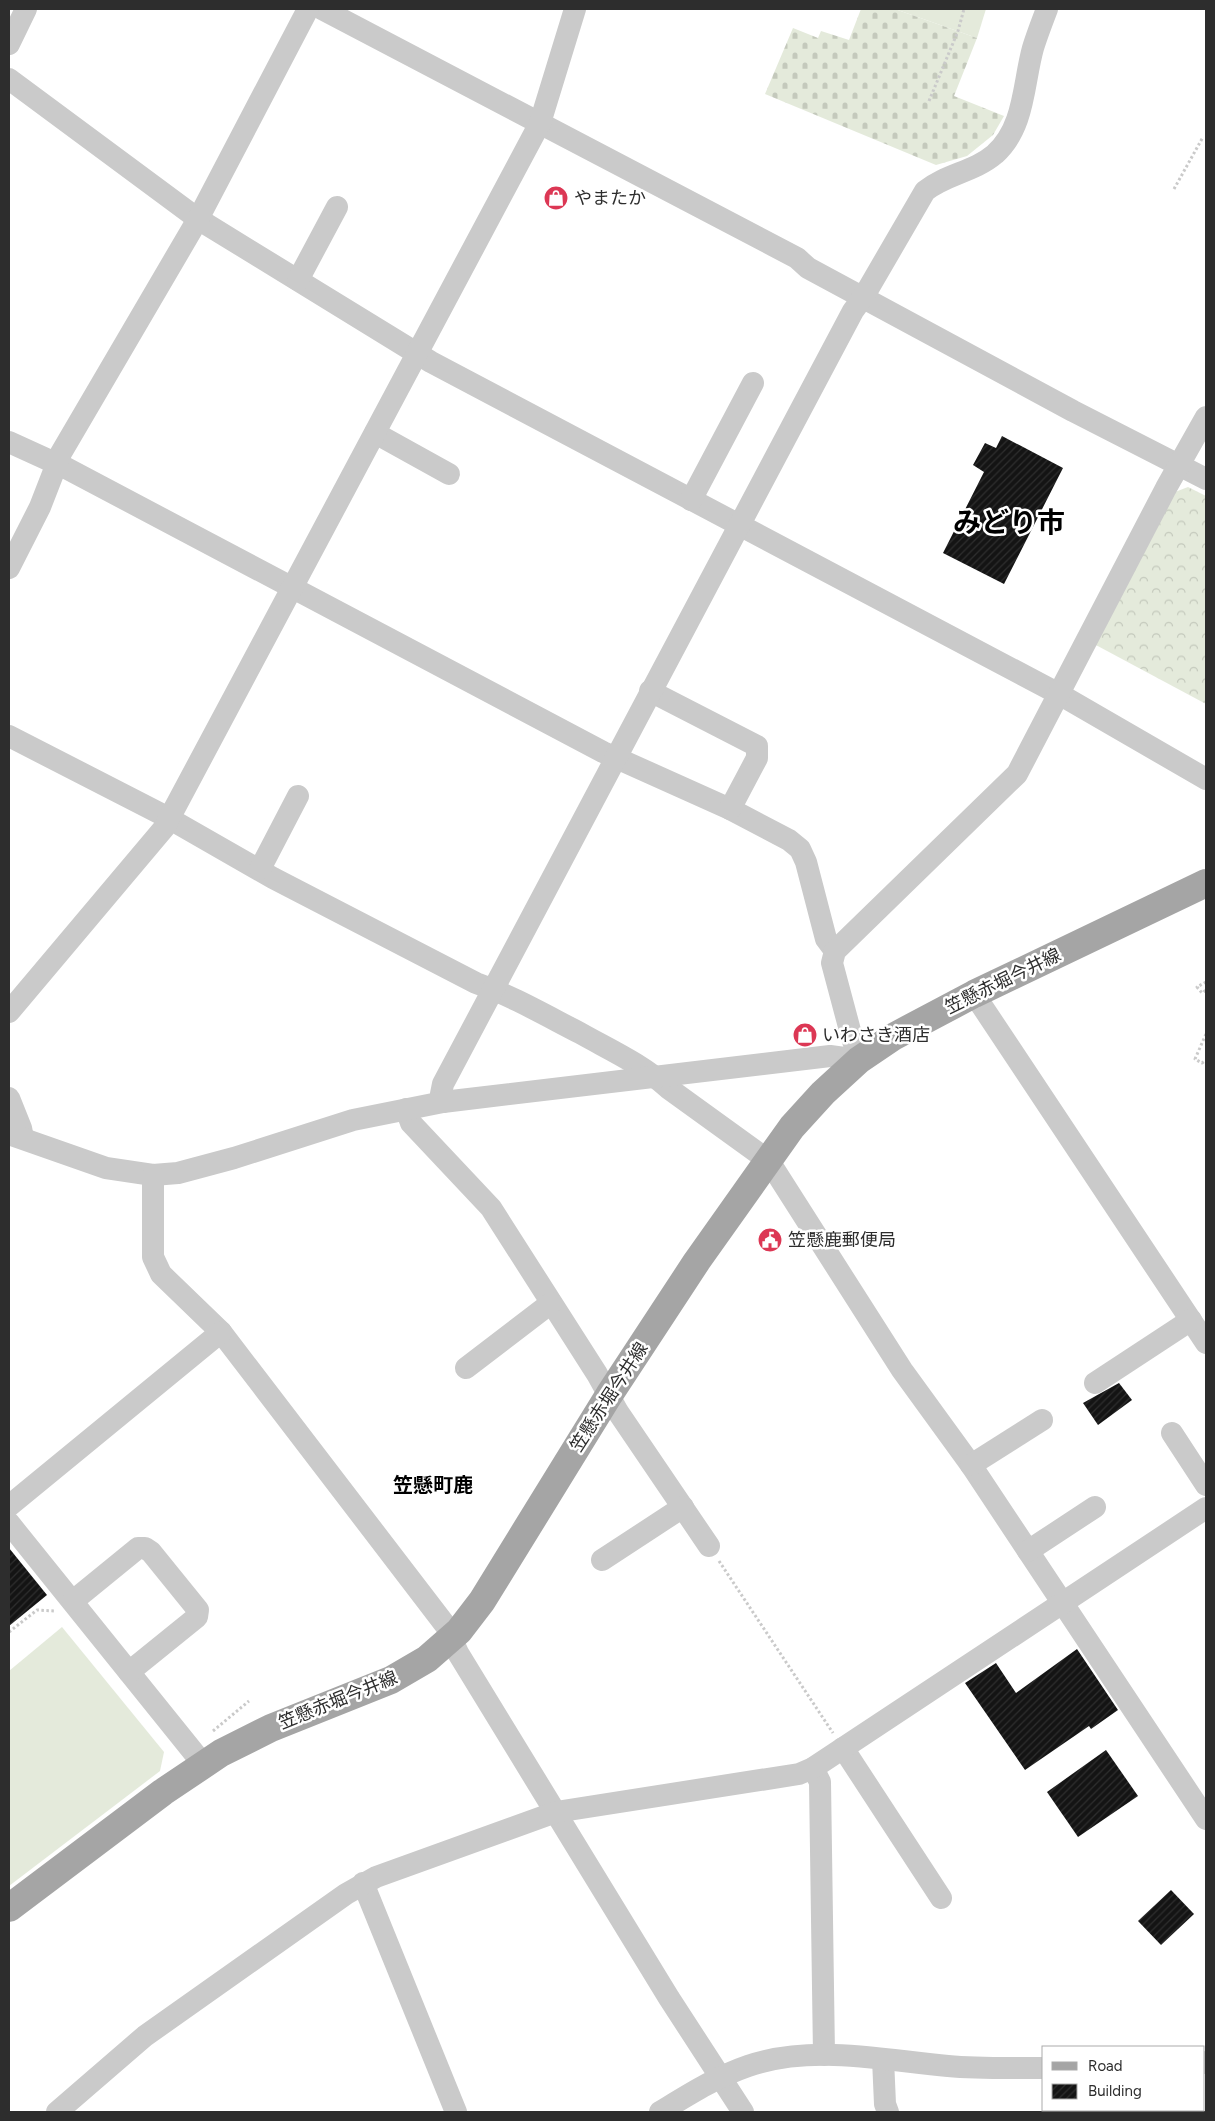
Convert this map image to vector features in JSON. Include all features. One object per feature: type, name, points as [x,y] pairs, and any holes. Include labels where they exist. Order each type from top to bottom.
[{"type":"main road","name":"笠懸赤堀今井線","points":[[9,1908],[204,1751],[271,1728],[391,1680],[427,1659],[452,1638],[482,1601],[609,1395],[697,1261],[767,1161],[808,1108],[859,1060],[893,1037],[974,994],[1206,883]]},
{"type":"street","points":[[9,44],[26,9]]},
{"type":"street","points":[[9,568],[40,508],[56,465],[198,219],[308,9]]},
{"type":"street","points":[[322,9],[796,258],[808,268],[864,296],[1073,411],[1206,479]]},
{"type":"street","points":[[9,1012],[149,848],[169,819],[540,123],[575,9]]},
{"type":"street","points":[[443,1102],[441,1094],[443,1084],[853,311],[864,296],[920,198],[932,185],[952,175],[980,165],[996,153],[1011,133],[1018,118],[1032,49],[1047,9]]},
{"type":"street","points":[[9,79],[198,219],[416,354],[1059,694],[1206,780]]},
{"type":"street","points":[[298,280],[337,207]]},
{"type":"street","points":[[692,500],[753,384]]},
{"type":"street","points":[[9,1098],[21,1128],[16,1136],[106,1168],[153,1174],[198,1169],[330,1126],[443,1102],[654,1075],[830,1056],[859,1060],[832,963],[834,951],[1017,774],[1206,417]]},
{"type":"street","points":[[375,433],[449,474]]},
{"type":"street","points":[[9,442],[292,587],[603,752],[616,756],[730,809],[790,840],[800,849],[806,862],[826,939],[834,951]]},
{"type":"street","points":[[650,691],[757,746],[756,758],[730,809]]},
{"type":"street","points":[[9,736],[476,983],[494,989],[631,1060],[654,1075],[668,1088],[767,1161],[776,1172],[902,1370],[971,1465],[1206,1819]]},
{"type":"street","points":[[260,869],[298,796]]},
{"type":"street","points":[[974,994],[1206,1343]]},
{"type":"street","points":[[406,1109],[411,1123],[491,1208],[609,1395],[709,1546]]},
{"type":"street","points":[[153,1174],[155,1262],[161,1274],[222,1332],[446,1626],[458,1653],[720,2078],[743,2112]]},
{"type":"street","points":[[466,1368],[551,1303]]},
{"type":"street","points":[[1095,1383],[1191,1320]]},
{"type":"street","points":[[9,1506],[222,1332]]},
{"type":"street","points":[[971,1465],[1042,1420]]},
{"type":"street","points":[[1172,1433],[1206,1485]]},
{"type":"street","points":[[602,1560],[683,1506]]},
{"type":"street","points":[[1028,1551],[1095,1507]]},
{"type":"street","points":[[69,2108],[145,2036],[363,1883],[556,1812],[799,1774],[813,1768],[1206,1508]]},
{"type":"street","points":[[9,1523],[65,1607],[204,1751]]},
{"type":"street","points":[[65,1607],[138,1548],[145,1548],[151,1552],[198,1610],[197,1616],[129,1672]]},
{"type":"street","points":[[843,1748],[941,1898]]},
{"type":"street","points":[[813,1768],[818,1774],[820,1782],[824,2054]]},
{"type":"street","points":[[363,1883],[456,2112]]},
{"type":"street","points":[[660,2112],[720,2078],[748,2066],[778,2059],[824,2054],[950,2067],[1042,2068]]},
{"type":"street","points":[[883,2059],[885,2104],[888,2112]]},
{"type":"path","points":[[929,101],[958,31],[964,9]]},
{"type":"path","points":[[1174,189],[1203,137]]},
{"type":"path","points":[[1206,982],[1197,987],[1202,993],[1206,990]]},
{"type":"path","points":[[1206,1034],[1195,1059],[1202,1063],[1206,1060]]},
{"type":"path","points":[[709,1546],[843,1748]]},
{"type":"path","points":[[9,1632],[37,1610],[65,1607]]},
{"type":"path","points":[[204,1751],[250,1701]]},
{"type":"green space","points":[[861,9],[895,9],[977,38],[954,96],[1004,116],[993,135],[967,156],[936,165],[765,94],[793,28],[818,38],[821,31],[849,40]]},
{"type":"green space","points":[[895,9],[986,9],[977,38]]},
{"type":"green space","points":[[1188,487],[1206,496],[1206,704],[1094,644],[1175,492]]},
{"type":"green space","points":[[62,1627],[164,1752],[160,1771],[9,1886],[9,1671]]},
{"type":"building","points":[[1002,436],[1063,468],[1004,584],[943,553],[984,472],[973,465],[985,443],[996,448]]},
{"type":"building","points":[[1119,1383],[1132,1400],[1098,1425],[1083,1403]]},
{"type":"building","points":[[9,1548],[47,1595],[9,1626]]},
{"type":"building","points":[[1077,1649],[1118,1710],[1091,1729],[1089,1726],[1025,1770],[965,1683],[996,1663],[1016,1693]]},
{"type":"building","points":[[1106,1750],[1138,1796],[1078,1837],[1047,1792]]},
{"type":"building","points":[[1171,1890],[1194,1914],[1161,1945],[1138,1921]]},
{"type":"place","name":"やまたか","points":[[556,198]]},
{"type":"place","name":"いわさき酒店","points":[[805,1035]]},
{"type":"place","name":"笠懸鹿郵便局","points":[[770,1240]]},
{"type":"district","name":"みどり市","points":[[1009,522]]},
{"type":"district","name":"笠懸町鹿","points":[[433,1485]]}]
